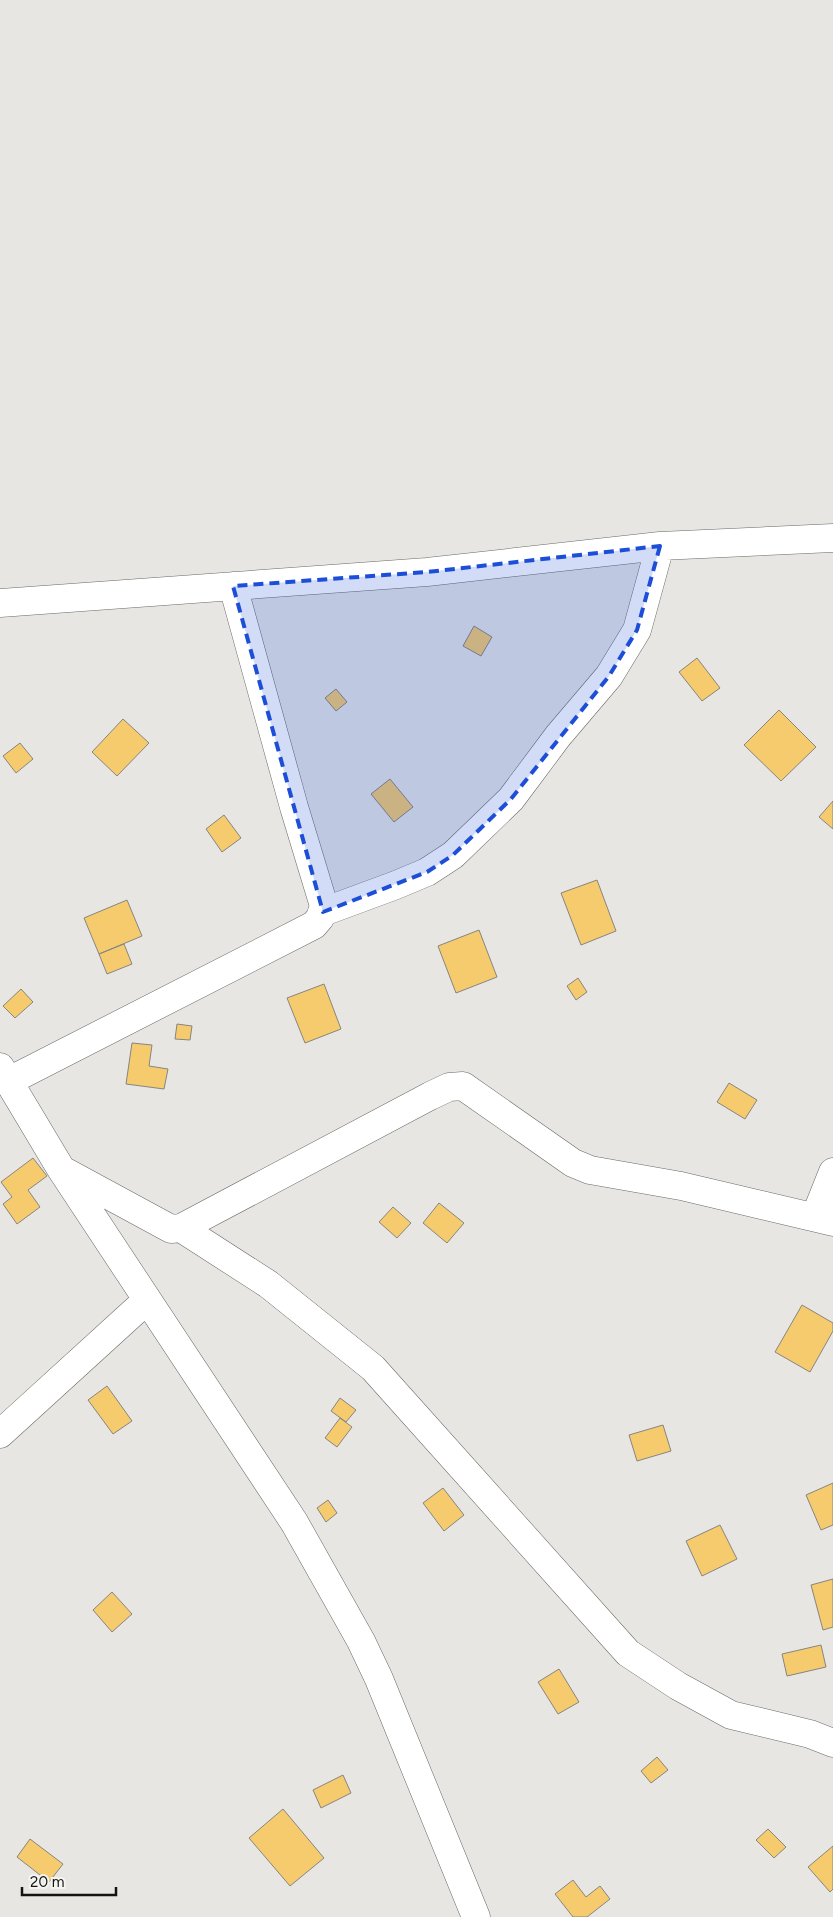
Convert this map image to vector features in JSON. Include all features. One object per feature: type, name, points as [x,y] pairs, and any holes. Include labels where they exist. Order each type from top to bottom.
[{"type":"street","points":[[0,603],[427,572],[660,546],[833,538]]},
{"type":"street","points":[[323,912],[427,872],[453,855],[511,799],[558,736],[609,676],[637,630],[660,546]]},
{"type":"street","points":[[233,586],[294,807],[324,906],[323,912],[314,925],[4,1074],[61,1169],[294,1522],[361,1641],[476,1917]]},
{"type":"street","points":[[61,1169],[171,1229],[181,1228],[443,1090],[449,1087],[463,1086],[573,1163],[590,1170],[682,1186],[824,1219],[833,1172]]},
{"type":"street","points":[[181,1228],[268,1284],[373,1368],[628,1653],[678,1686],[731,1714],[810,1734],[833,1743]]},
{"type":"street","points":[[0,1434],[147,1300]]},
{"type":"highlighted area","points":[[660,546],[637,630],[609,676],[511,799],[453,855],[427,872],[323,912],[233,586],[427,572]]},
{"type":"building","points":[[474,626],[492,637],[481,656],[463,646]]},
{"type":"building","points":[[697,658],[720,688],[702,701],[679,672]]},
{"type":"building","points":[[336,689],[347,702],[336,711],[325,698]]},
{"type":"building","points":[[779,710],[816,747],[781,781],[744,745]]},
{"type":"building","points":[[123,719],[149,743],[117,776],[92,752]]},
{"type":"building","points":[[20,743],[33,759],[16,773],[3,756]]},
{"type":"building","points":[[390,779],[413,807],[394,822],[371,794]]},
{"type":"building","points":[[833,801],[833,829],[819,817]]},
{"type":"building","points":[[224,815],[241,838],[222,852],[206,829]]},
{"type":"building","points":[[597,880],[616,931],[581,945],[561,893]]},
{"type":"building","points":[[127,900],[142,936],[99,954],[84,918]]},
{"type":"building","points":[[479,930],[497,977],[456,993],[438,946]]},
{"type":"building","points":[[124,944],[132,964],[107,974],[99,954]]},
{"type":"building","points":[[578,978],[587,992],[576,1000],[567,986]]},
{"type":"building","points":[[324,984],[341,1029],[305,1043],[287,998]]},
{"type":"building","points":[[21,989],[33,1002],[15,1018],[3,1006]]},
{"type":"building","points":[[177,1024],[192,1026],[190,1040],[175,1039]]},
{"type":"building","points":[[132,1043],[152,1045],[149,1066],[168,1069],[164,1089],[126,1084]]},
{"type":"building","points":[[729,1083],[757,1100],[745,1119],[717,1102]]},
{"type":"building","points":[[33,1158],[47,1176],[28,1190],[40,1207],[17,1224],[3,1204],[12,1197],[1,1182]]},
{"type":"building","points":[[439,1203],[464,1223],[447,1243],[423,1223]]},
{"type":"building","points":[[393,1207],[411,1223],[397,1238],[379,1222]]},
{"type":"building","points":[[802,1305],[833,1323],[833,1331],[810,1372],[775,1352]]},
{"type":"building","points":[[107,1386],[132,1421],[113,1434],[88,1400]]},
{"type":"building","points":[[340,1398],[356,1410],[346,1422],[331,1411]]},
{"type":"building","points":[[340,1418],[352,1427],[337,1447],[325,1438]]},
{"type":"building","points":[[663,1425],[671,1451],[637,1461],[629,1435]]},
{"type":"building","points":[[833,1483],[833,1525],[821,1530],[806,1495]]},
{"type":"building","points":[[443,1488],[464,1515],[444,1531],[423,1503]]},
{"type":"building","points":[[328,1500],[337,1513],[326,1522],[317,1508]]},
{"type":"building","points":[[720,1525],[737,1559],[702,1576],[686,1541]]},
{"type":"building","points":[[833,1579],[833,1627],[823,1630],[811,1585]]},
{"type":"building","points":[[112,1592],[132,1614],[112,1632],[93,1610]]},
{"type":"building","points":[[821,1645],[826,1667],[787,1676],[782,1654]]},
{"type":"building","points":[[559,1669],[579,1702],[558,1714],[538,1682]]},
{"type":"building","points":[[657,1757],[668,1770],[651,1783],[641,1771]]},
{"type":"building","points":[[343,1775],[351,1793],[321,1808],[313,1790]]},
{"type":"building","points":[[283,1809],[324,1858],[290,1886],[249,1838]]},
{"type":"building","points":[[768,1829],[786,1847],[774,1858],[756,1840]]},
{"type":"building","points":[[30,1839],[63,1864],[49,1882],[17,1857]]},
{"type":"building","points":[[833,1846],[833,1889],[830,1892],[808,1867]]},
{"type":"building","points":[[573,1880],[586,1897],[600,1886],[610,1899],[587,1917],[573,1917],[555,1894]]}]
